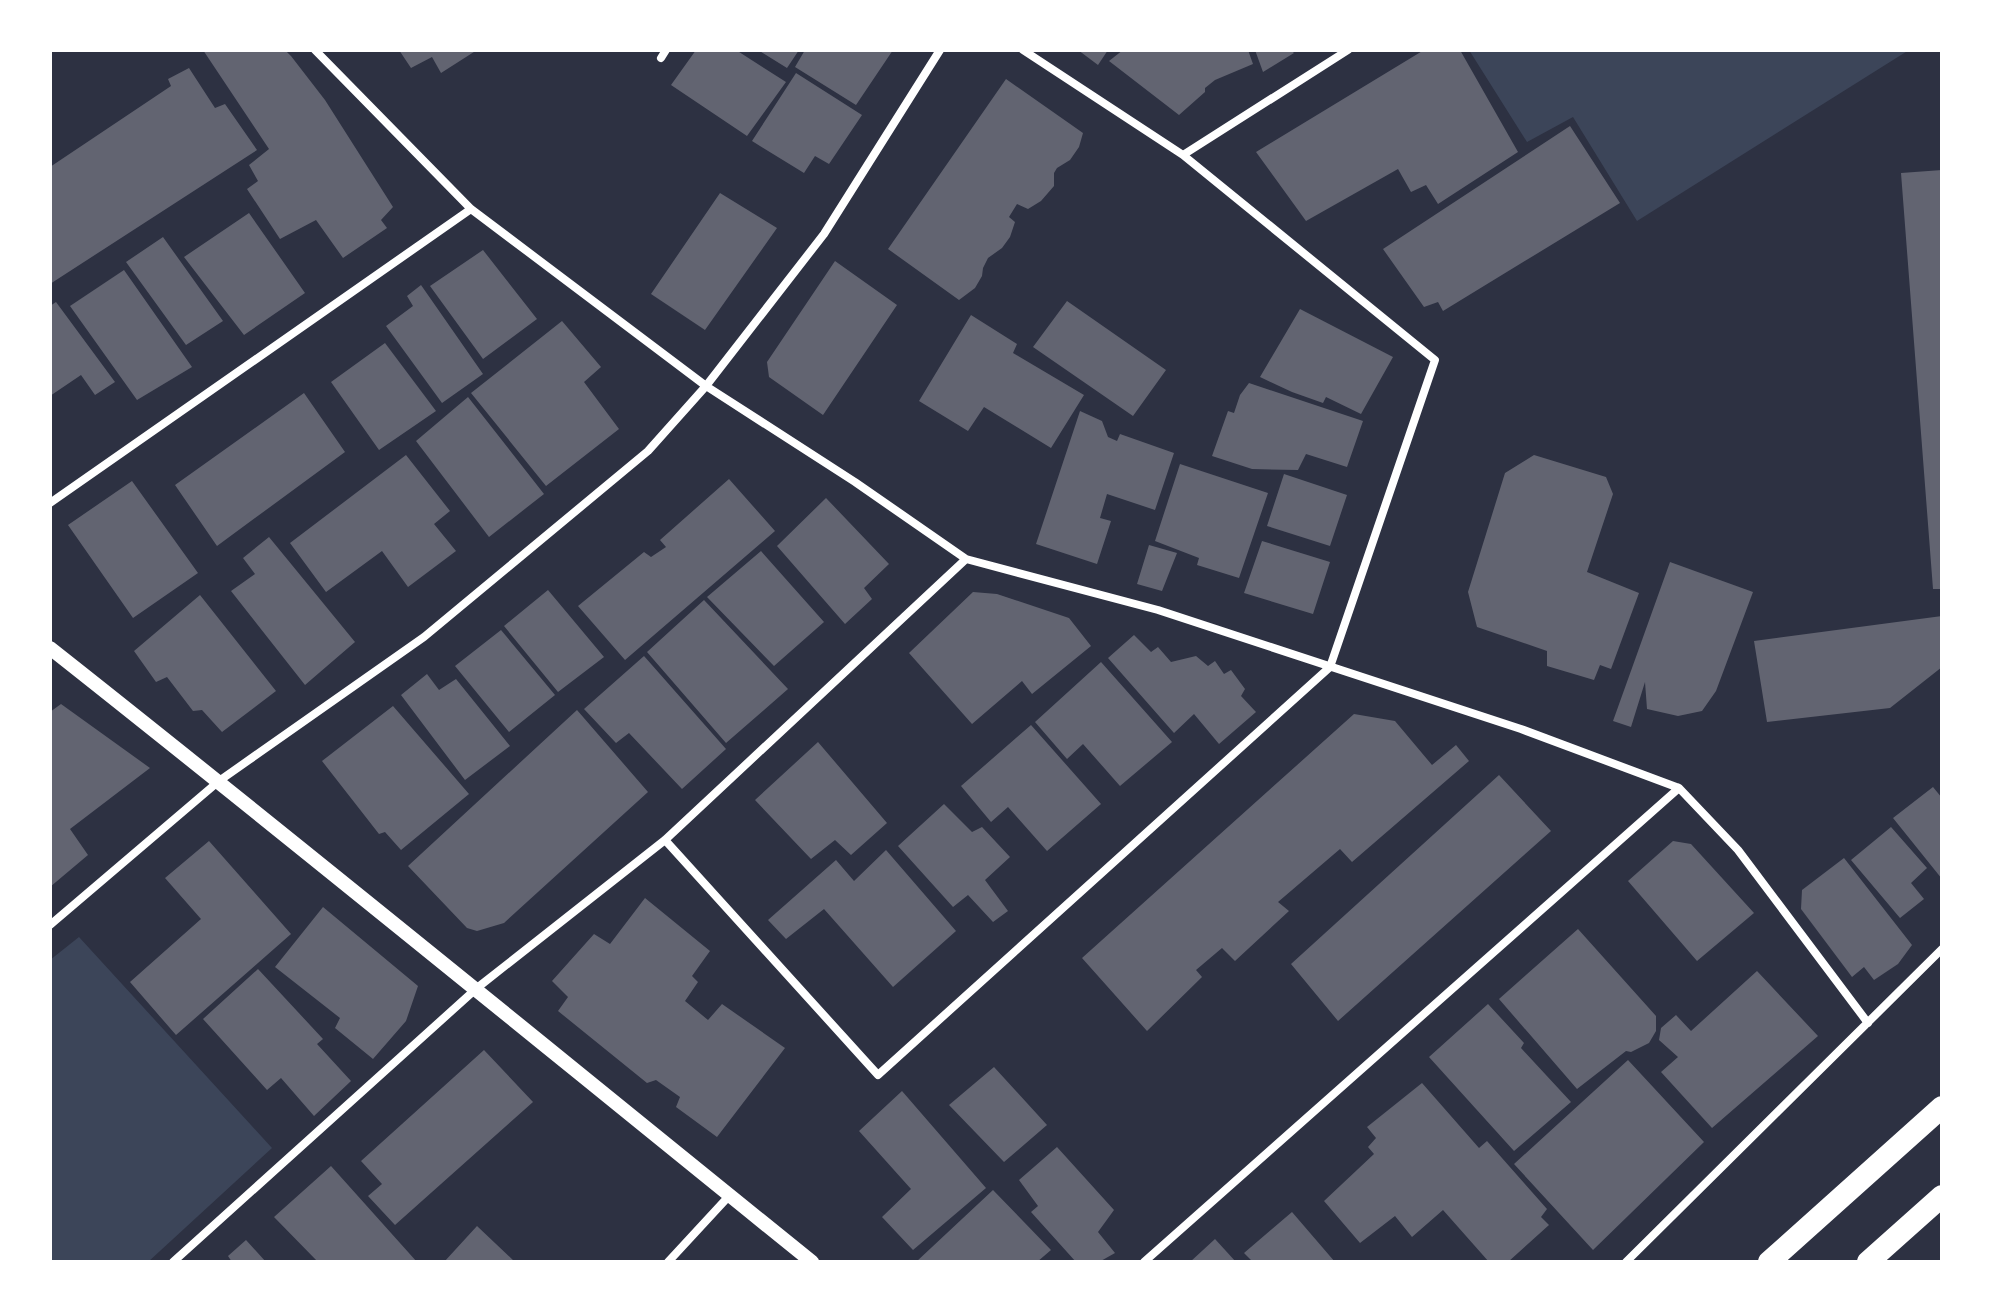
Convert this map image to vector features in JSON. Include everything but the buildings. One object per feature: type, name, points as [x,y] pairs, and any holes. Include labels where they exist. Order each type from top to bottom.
[{"type":"highway","points":[[1769,1262],[1942,1107]]},
{"type":"highway","points":[[1868,1262],[1942,1196]]},
{"type":"street","points":[[315,50],[471,209],[706,386],[855,482],[966,559],[1158,610],[1521,729],[1679,788],[1738,850],[1868,1023]]},
{"type":"street","points":[[50,925],[219,781],[424,637],[648,451],[706,386],[824,234],[940,50]]},
{"type":"street","points":[[665,840],[878,1075],[1330,667],[1435,360],[1183,155],[1023,50]]},
{"type":"street","points":[[1183,155],[1348,50]]},
{"type":"street","points":[[50,503],[471,209]]},
{"type":"street","points":[[173,1262],[477,988],[665,840],[966,559]]},
{"type":"street","points":[[50,648],[477,988],[812,1262]]},
{"type":"street","points":[[1144,1262],[1679,788]]},
{"type":"street","points":[[1626,1262],[1942,949]]},
{"type":"street","points":[[668,1262],[729,1196]]},
{"type":"shaded area","points":[[1469,50],[1909,50],[1637,221],[1573,117],[1527,142]]},
{"type":"shaded area","points":[[79,937],[272,1148],[148,1262],[50,1262],[50,960]]}]
